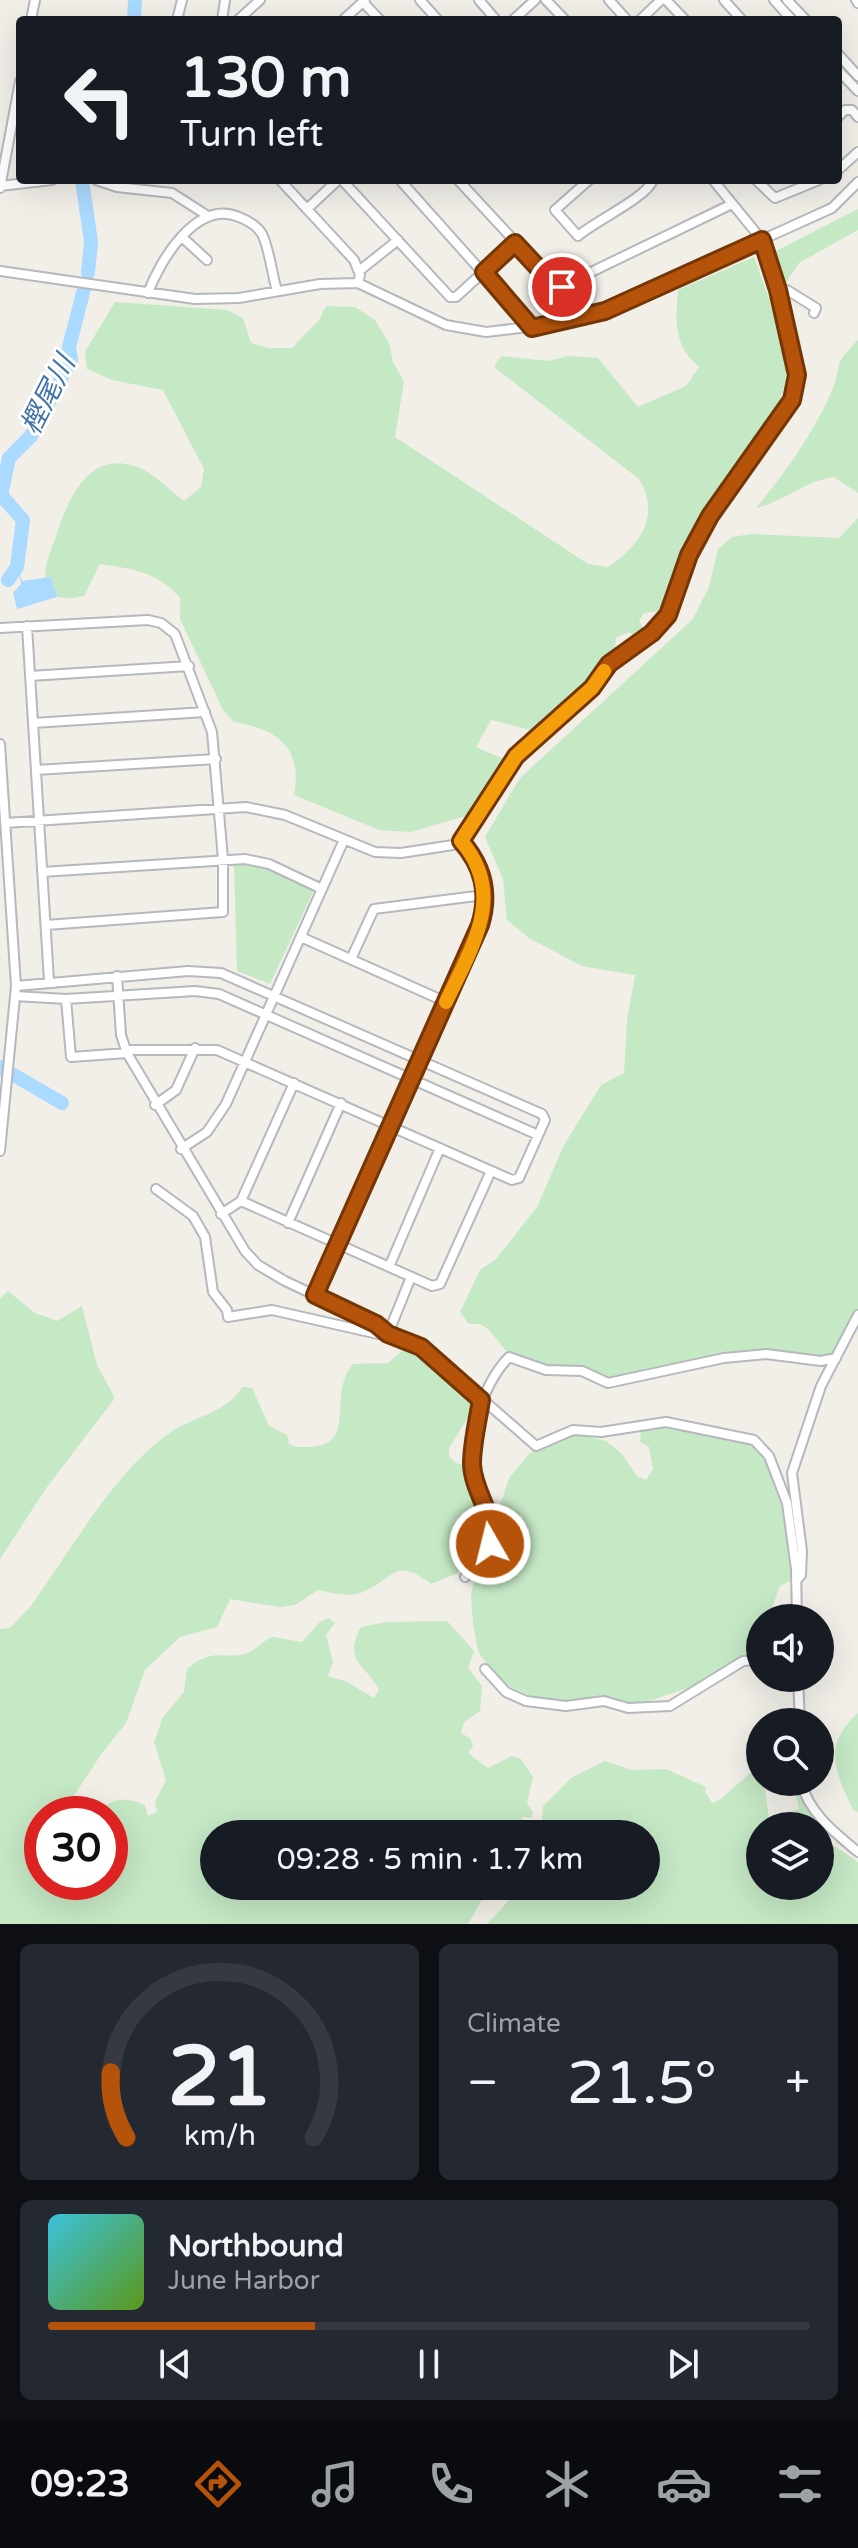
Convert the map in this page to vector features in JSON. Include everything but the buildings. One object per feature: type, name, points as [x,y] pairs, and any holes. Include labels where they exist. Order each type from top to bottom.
[{"type":"street","points":[[247,16],[260,0]]},
{"type":"street","points":[[420,0],[434,16]]},
{"type":"street","points":[[479,0],[493,16]]},
{"type":"street","points":[[517,16],[535,0]]},
{"type":"street","points":[[546,0],[561,16]]},
{"type":"street","points":[[609,0],[623,16]]},
{"type":"street","points":[[645,16],[664,0],[681,16]]},
{"type":"street","points":[[724,0],[738,16]]},
{"type":"street","points":[[774,0],[788,16]]},
{"type":"street","points":[[787,0],[802,16]]},
{"type":"street","points":[[347,16],[364,1]]},
{"type":"street","points":[[842,58],[858,76]]},
{"type":"street","points":[[842,74],[858,91]]},
{"type":"street","points":[[16,102],[0,187],[22,184]]},
{"type":"street","points":[[842,113],[852,110],[858,117]]},
{"type":"street","points":[[842,166],[858,152]]},
{"type":"street","points":[[0,271],[148,293],[224,300],[335,282],[358,283],[462,330],[486,332],[532,328],[605,311],[832,208],[858,182]]},
{"type":"street","points":[[119,184],[172,193],[208,216]]},
{"type":"street","points":[[284,184],[354,260],[359,271],[358,283]]},
{"type":"street","points":[[307,209],[335,184]]},
{"type":"street","points":[[344,184],[450,297],[456,297],[515,243]]},
{"type":"street","points":[[404,184],[532,328]]},
{"type":"street","points":[[466,184],[558,288],[732,204]]},
{"type":"street","points":[[575,184],[579,189]]},
{"type":"street","points":[[585,184],[555,213],[578,236],[644,192],[650,184]]},
{"type":"street","points":[[5,823],[219,809],[266,810],[375,852],[401,853],[447,847],[461,841],[516,756],[592,688],[609,664],[652,633],[668,615],[689,555],[710,516],[792,400],[797,375],[778,290],[762,240],[716,184]]},
{"type":"street","points":[[760,184],[775,198],[802,184]]},
{"type":"street","points":[[148,293],[156,271],[183,238],[208,216],[231,214],[255,226],[263,235],[277,291]]},
{"type":"street","points":[[183,238],[207,260]]},
{"type":"street","points":[[359,271],[398,240]]},
{"type":"street","points":[[778,290],[787,290],[816,308],[814,313]]},
{"type":"street","points":[[0,628],[156,621],[175,634],[189,666],[205,712],[216,759],[225,909],[221,913],[46,925]]},
{"type":"street","points":[[27,626],[49,981]]},
{"type":"street","points":[[30,676],[189,666]]},
{"type":"street","points":[[33,723],[205,712]]},
{"type":"street","points":[[0,744],[15,991],[14,1030],[0,1151]]},
{"type":"street","points":[[36,770],[216,759]]},
{"type":"street","points":[[315,1295],[480,925],[484,895],[478,863],[461,841]]},
{"type":"street","points":[[181,1149],[214,1125],[246,1061],[343,842]]},
{"type":"street","points":[[42,872],[223,859],[258,861],[322,889]]},
{"type":"street","points":[[351,959],[374,909],[484,895]]},
{"type":"street","points":[[301,937],[446,1002]]},
{"type":"street","points":[[15,991],[49,981],[213,971],[275,995],[542,1114],[545,1120],[517,1180],[217,1050],[130,1050],[127,1053],[71,1057],[66,999]]},
{"type":"street","points":[[117,976],[121,1035],[127,1053],[221,1214],[258,1265],[376,1324],[388,1334]]},
{"type":"street","points":[[15,991],[66,999],[208,992],[266,1013],[538,1135]]},
{"type":"street","points":[[155,1105],[176,1090],[195,1048]]},
{"type":"street","points":[[221,1214],[241,1201],[294,1083]]},
{"type":"street","points":[[288,1223],[341,1103]]},
{"type":"street","points":[[389,1267],[440,1148]]},
{"type":"street","points":[[241,1201],[432,1286],[440,1284],[491,1171]]},
{"type":"street","points":[[156,1189],[193,1216],[205,1237],[213,1292],[227,1310],[228,1317],[272,1310],[388,1334],[421,1347],[536,1446],[573,1430],[601,1432],[666,1422],[754,1440],[764,1448],[780,1479],[787,1503],[797,1604]]},
{"type":"street","points":[[388,1334],[411,1277]]},
{"type":"street","points":[[796,1582],[801,1575],[802,1551],[792,1473],[821,1386],[858,1315]]},
{"type":"street","points":[[465,1577],[490,1544],[493,1531],[478,1491],[472,1463],[481,1400],[509,1357],[546,1370],[582,1371],[608,1383],[724,1358],[766,1354],[821,1361],[836,1358]]},
{"type":"street","points":[[485,1669],[506,1692],[526,1701],[566,1706],[604,1701],[628,1708],[670,1706],[746,1661]]},
{"type":"street","points":[[806,1796],[809,1804],[835,1833],[858,1852]]},
{"type":"green space","points":[[858,209],[858,230],[799,263],[785,284],[776,251]]},
{"type":"green space","points":[[754,257],[786,364],[782,394],[774,413],[700,515],[677,562],[660,611],[644,613],[639,621],[643,628],[635,637],[629,632],[616,638],[615,651],[588,684],[530,730],[491,720],[476,747],[504,759],[474,814],[410,832],[379,830],[294,795],[296,778],[290,753],[284,743],[274,736],[234,722],[223,710],[180,619],[180,598],[172,589],[144,573],[100,564],[84,596],[58,597],[47,586],[46,566],[62,518],[76,490],[96,469],[123,463],[140,468],[184,501],[201,487],[204,469],[163,390],[112,380],[87,369],[85,352],[115,302],[227,310],[243,318],[251,343],[268,348],[292,348],[319,320],[326,306],[355,307],[375,320],[389,343],[393,362],[404,381],[395,437],[588,564],[608,567],[638,539],[648,517],[645,492],[639,479],[494,367],[501,356],[548,361],[568,356],[598,358],[638,407],[686,386],[699,367],[685,351],[678,333],[678,290]]},
{"type":"green space","points":[[858,340],[858,493],[834,477],[756,508],[807,439],[835,384],[841,361]]},
{"type":"green space","points":[[858,518],[858,1309],[836,1354],[821,1359],[725,1355],[646,1369],[610,1380],[582,1367],[545,1367],[508,1353],[488,1329],[480,1324],[469,1324],[460,1312],[480,1270],[496,1259],[537,1207],[564,1145],[601,1085],[624,1073],[627,1020],[635,975],[582,966],[529,938],[507,920],[503,879],[485,837],[520,778],[693,619],[709,587],[718,549],[732,537],[752,534],[839,538]]},
{"type":"green space","points":[[234,863],[269,867],[315,888],[270,984],[237,971]]},
{"type":"green space","points":[[8,1291],[35,1313],[57,1321],[82,1306],[97,1365],[115,1398],[47,1487],[0,1559],[0,1299]]},
{"type":"green space","points":[[412,1348],[478,1401],[449,1448],[449,1456],[456,1463],[471,1467],[490,1541],[465,1570],[431,1584],[410,1571],[402,1571],[357,1594],[318,1590],[295,1605],[280,1607],[230,1599],[217,1627],[180,1637],[145,1670],[126,1723],[74,1796],[24,1796],[24,1900],[128,1900],[128,1800],[145,1805],[148,1816],[157,1812],[155,1802],[166,1780],[154,1742],[163,1717],[184,1692],[187,1669],[197,1662],[213,1656],[242,1655],[273,1637],[302,1642],[320,1622],[329,1618],[335,1623],[326,1635],[333,1662],[328,1676],[345,1681],[374,1698],[379,1690],[355,1655],[356,1638],[361,1627],[387,1622],[447,1621],[474,1651],[468,1668],[482,1686],[480,1711],[464,1722],[461,1733],[470,1738],[473,1746],[468,1753],[488,1768],[512,1756],[521,1759],[533,1777],[527,1803],[533,1813],[531,1818],[200,1820],[200,1900],[482,1900],[468,1924],[0,1924],[0,1629],[10,1628],[30,1607],[112,1490],[150,1448],[171,1432],[219,1408],[242,1387],[252,1388],[269,1426],[287,1435],[289,1444],[300,1447],[323,1445],[333,1438],[338,1429],[345,1376],[353,1364],[388,1363],[403,1350]]},
{"type":"green space","points":[[665,1425],[686,1428],[742,1442],[760,1451],[775,1475],[786,1512],[792,1551],[792,1580],[780,1586],[773,1604],[746,1604],[746,1655],[689,1692],[685,1689],[643,1703],[626,1705],[603,1697],[572,1704],[535,1698],[498,1681],[478,1651],[471,1594],[478,1564],[493,1546],[498,1512],[509,1478],[530,1453],[574,1433],[606,1441],[621,1453],[637,1476],[646,1480],[653,1469],[649,1447],[640,1442],[641,1429]]},
{"type":"green space","points":[[858,1713],[858,1812],[853,1810],[835,1759],[840,1736]]},
{"type":"green space","points":[[605,1761],[631,1770],[666,1769],[706,1787],[705,1792],[712,1803],[746,1777],[746,1796],[766,1796],[768,1812],[746,1812],[746,1900],[834,1900],[834,1846],[858,1862],[858,1924],[487,1924],[509,1900],[660,1900],[660,1820],[542,1820],[543,1806],[571,1778]]},
{"type":"green space","points":[[796,1796],[809,1796],[811,1812],[789,1812],[799,1809]]},
{"type":"water","points":[[19,569],[22,581],[51,577],[57,597],[17,609],[13,593],[21,584]]},
{"type":"waterway","name":"樫尾川","points":[[134,16],[135,0]]},
{"type":"waterway","name":"樫尾川","points":[[83,184],[91,242],[88,273]]},
{"type":"waterway","name":"樫尾川","points":[[8,580],[17,567],[23,520],[1,495],[9,458],[31,436],[71,360],[69,347],[84,289]]},
{"type":"waterway","name":"樫尾川","points":[[0,1067],[62,1103]]},
{"type":"slow traffic","points":[[446,1002],[480,925],[484,901],[485,884],[478,863],[461,841],[516,756],[592,688],[604,671]]},
{"type":"route","points":[[490,1544],[493,1531],[478,1491],[472,1463],[481,1400],[426,1350],[388,1334],[376,1324],[315,1295],[480,925],[485,884],[475,856],[461,841],[516,756],[592,688],[609,664],[652,633],[668,615],[689,555],[710,516],[792,400],[797,375],[778,290],[762,240],[605,311],[532,328],[484,272],[515,243],[555,286],[562,287]]}]
